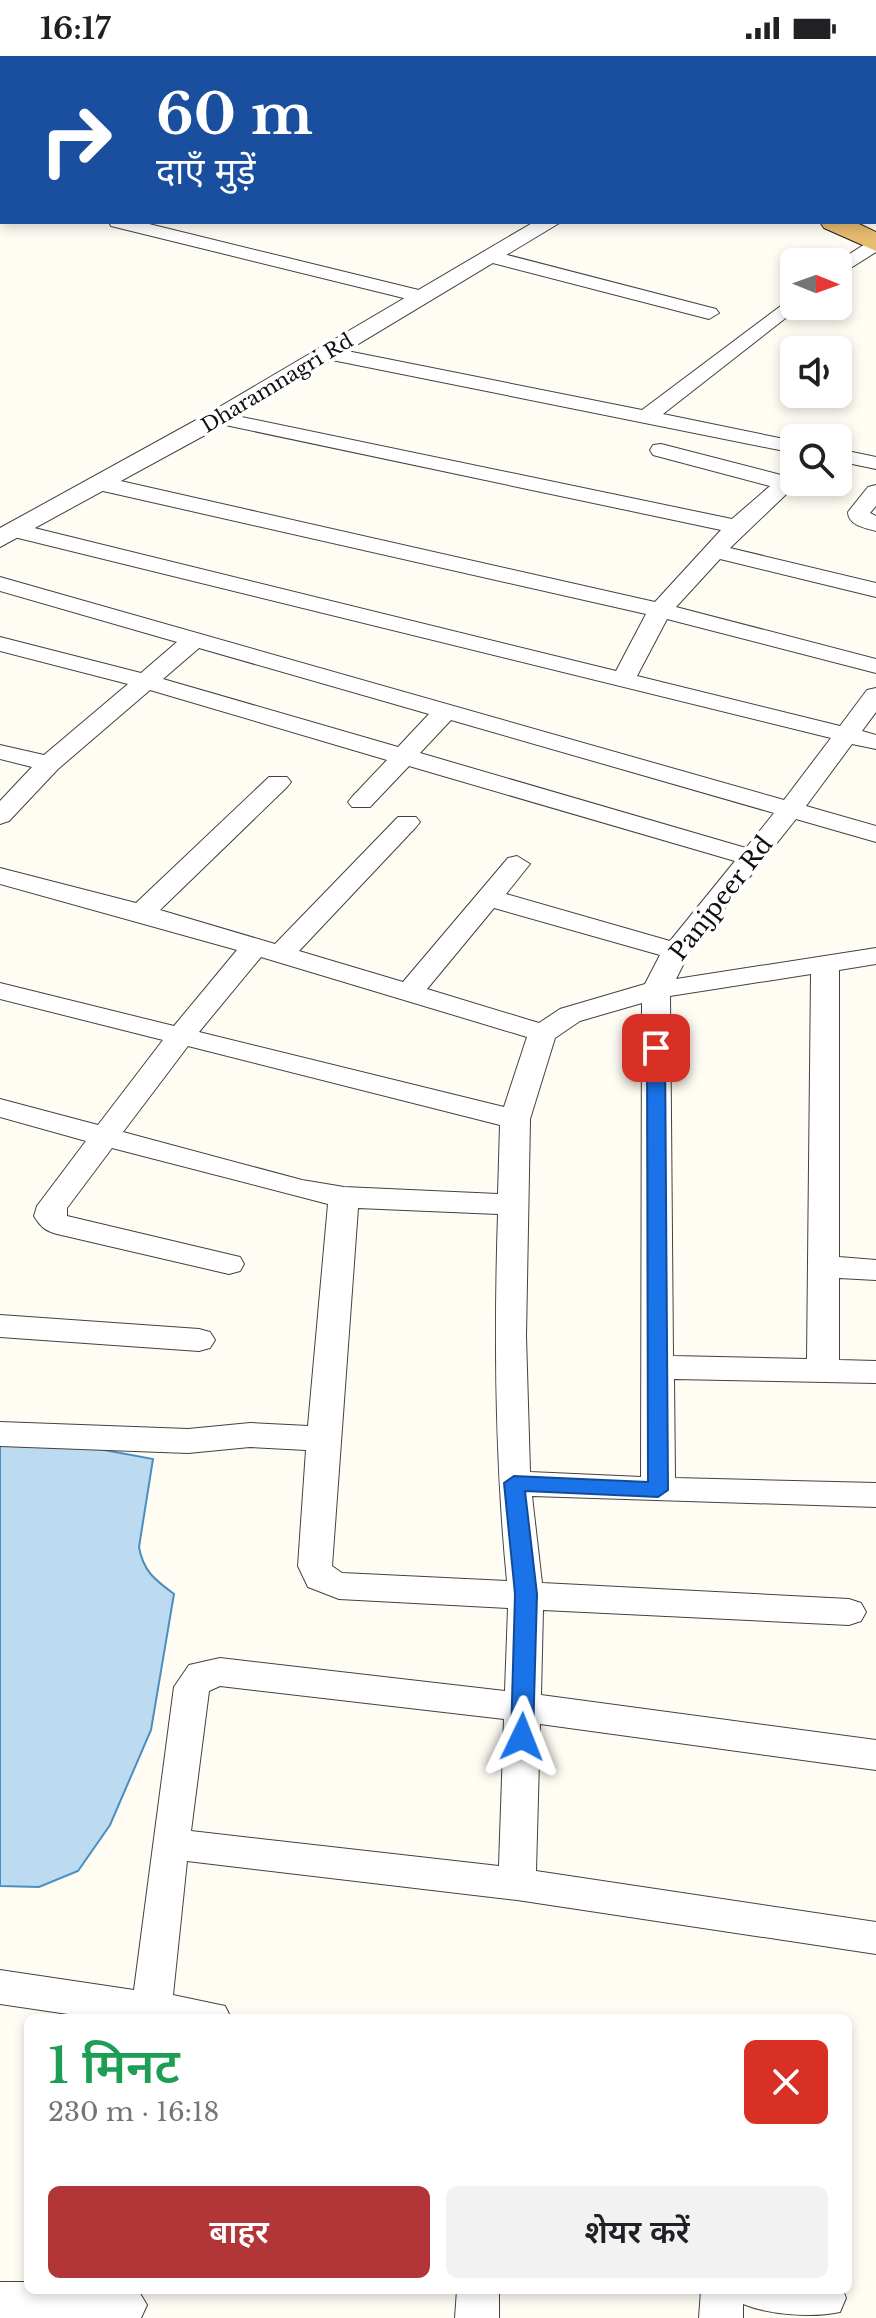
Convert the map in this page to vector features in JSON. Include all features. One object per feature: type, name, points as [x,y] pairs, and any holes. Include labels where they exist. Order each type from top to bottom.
[{"type":"highway","points":[[848,224],[876,243]]},
{"type":"highway","points":[[853,224],[876,228]]},
{"type":"street","points":[[126,224],[424,297]]},
{"type":"street","name":"Dharamnagri Rd","points":[[7,535],[218,418],[547,224]]},
{"type":"street","points":[[852,260],[876,243]]},
{"type":"street","points":[[492,257],[709,313]]},
{"type":"street","points":[[646,417],[780,313]]},
{"type":"street","points":[[327,353],[780,444]]},
{"type":"street","points":[[218,418],[737,527]]},
{"type":"street","points":[[661,450],[780,477]]},
{"type":"street","points":[[852,458],[876,463]]},
{"type":"street","points":[[103,484],[660,610],[876,666]]},
{"type":"street","points":[[624,678],[660,610],[737,527],[780,487]]},
{"type":"street","points":[[876,492],[859,512],[859,517],[876,524]]},
{"type":"street","points":[[7,535],[624,678],[876,742]]},
{"type":"street","points":[[715,551],[876,590]]},
{"type":"street","points":[[0,584],[876,834]]},
{"type":"street","points":[[0,816],[49,764],[194,640]]},
{"type":"street","points":[[0,644],[144,681],[752,858]]},
{"type":"street","name":"Panjpeer Rd","points":[[658,1490],[656,990],[676,951],[790,810],[876,695]]},
{"type":"street","points":[[361,802],[445,712]]},
{"type":"street","points":[[0,752],[49,764]]},
{"type":"street","points":[[141,913],[278,782]]},
{"type":"street","points":[[229,1264],[57,1224],[49,1216],[52,1206],[180,1037],[407,822]]},
{"type":"street","points":[[409,993],[517,864]]},
{"type":"street","points":[[0,876],[141,913],[543,1033]]},
{"type":"street","points":[[489,898],[676,951]]},
{"type":"street","points":[[517,1884],[526,1594],[514,1483],[510,1336],[515,1119],[543,1033],[570,1015],[656,990],[876,956]]},
{"type":"street","points":[[823,1372],[825,963]]},
{"type":"street","points":[[0,991],[515,1119]]},
{"type":"street","points":[[1,1110],[302,1190],[344,1197],[515,1205]]},
{"type":"street","points":[[344,1197],[330,1374],[321,1439],[315,1566],[320,1578],[339,1586],[849,1612]]},
{"type":"street","points":[[824,1267],[876,1270]]},
{"type":"street","points":[[0,1326],[199,1340]]},
{"type":"street","points":[[658,1367],[876,1372]]},
{"type":"street","points":[[0,1434],[188,1441],[250,1435],[321,1439]]},
{"type":"street","points":[[514,1483],[876,1495]]},
{"type":"street","points":[[0,1987],[152,2014],[170,1844],[192,1687],[202,1675],[220,1672],[523,1707],[876,1755]]},
{"type":"street","points":[[170,1844],[517,1884],[876,1938]]},
{"type":"street","points":[[477,2318],[478,2294]]},
{"type":"street","points":[[721,2318],[722,2294]]},
{"type":"street","points":[[792,2294],[825,2298]]},
{"type":"street","points":[[0,2302],[125,2304]]},
{"type":"water","points":[[0,1438],[61,1442],[153,1459],[139,1547],[143,1562],[151,1574],[174,1594],[151,1730],[110,1825],[78,1871],[39,1887],[0,1886]]},
{"type":"route","points":[[522,1737],[526,1594],[514,1483],[658,1490],[656,1048]]}]
